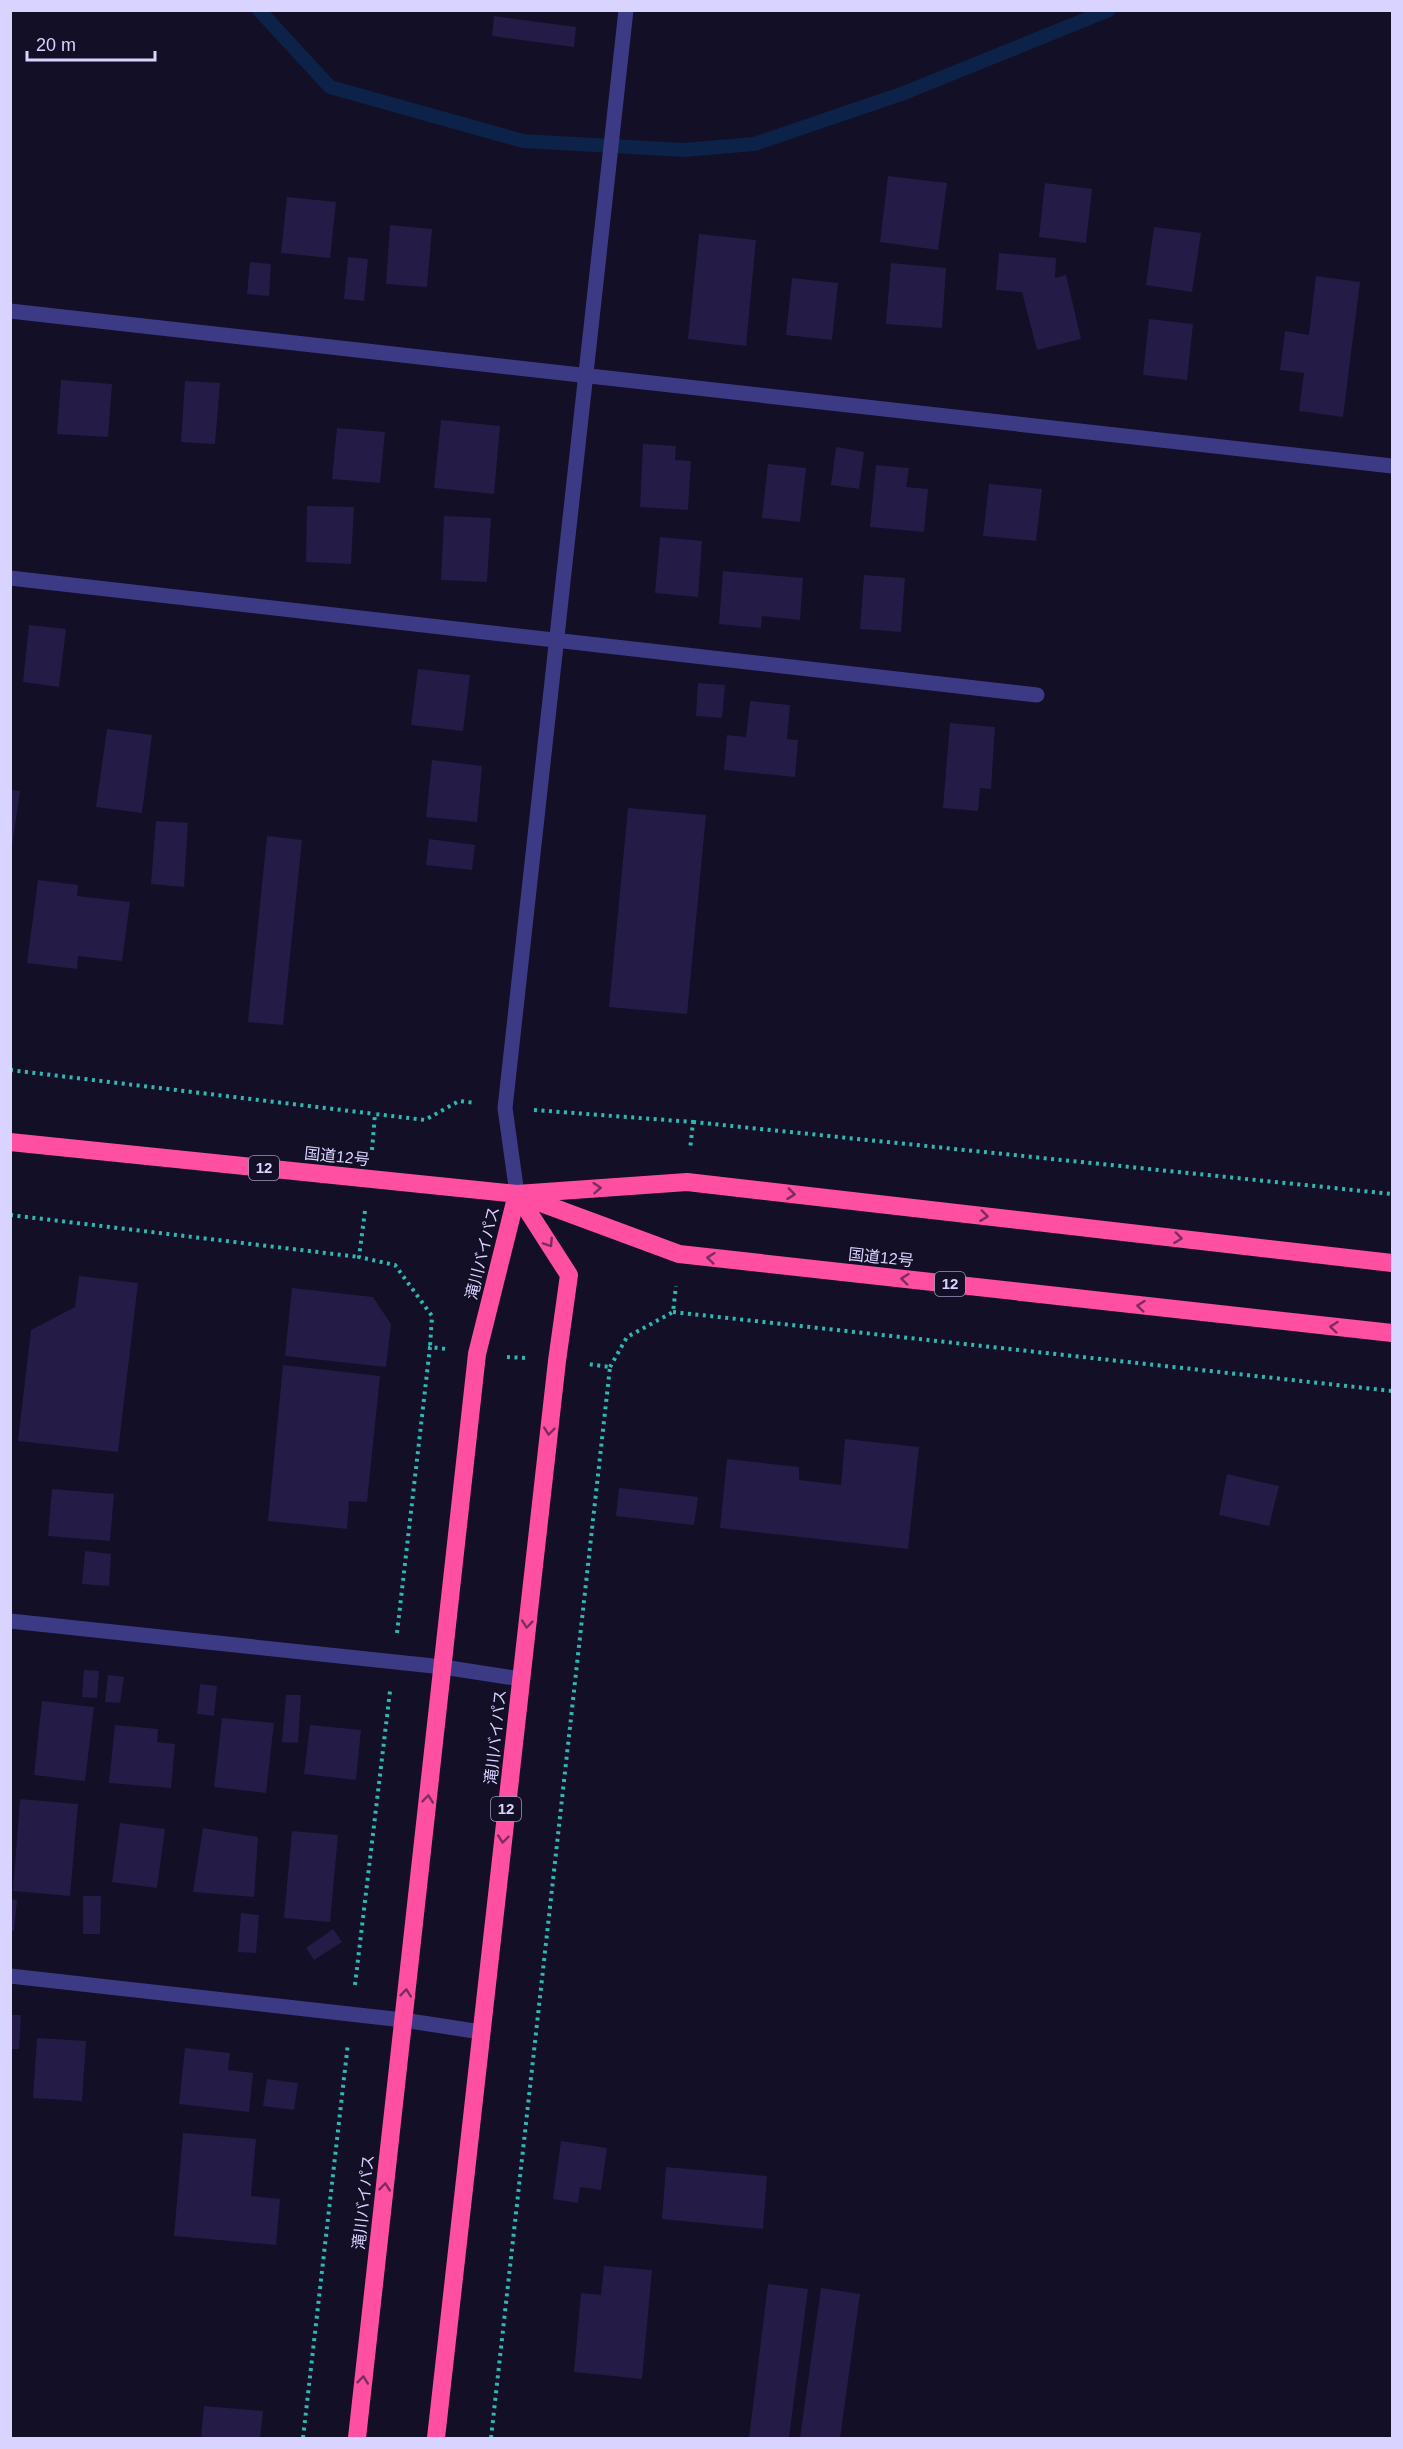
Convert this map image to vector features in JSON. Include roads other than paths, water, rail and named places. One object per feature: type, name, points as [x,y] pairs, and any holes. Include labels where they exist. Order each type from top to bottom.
[{"type":"highway","name":"国道12号","points":[[10,1142],[517,1194],[687,1182],[1392,1263]]},
{"type":"highway","name":"国道12号","points":[[517,1194],[679,1254],[1392,1334]]},
{"type":"highway","name":"滝川バイパス","points":[[357,2439],[477,1354],[517,1194]]},
{"type":"highway","name":"滝川バイパス","points":[[436,2439],[557,1361],[569,1275],[517,1194]]},
{"type":"street","points":[[517,1194],[505,1108],[626,10]]},
{"type":"street","points":[[10,311],[586,378],[1392,466]]},
{"type":"street","points":[[10,578],[1037,695]]},
{"type":"street","points":[[10,1621],[442,1667],[521,1678]]},
{"type":"street","points":[[10,1976],[403,2020],[481,2032]]},
{"type":"waterway","points":[[259,10],[330,87],[523,141],[684,150],[754,144],[904,93],[1109,10]]}]
